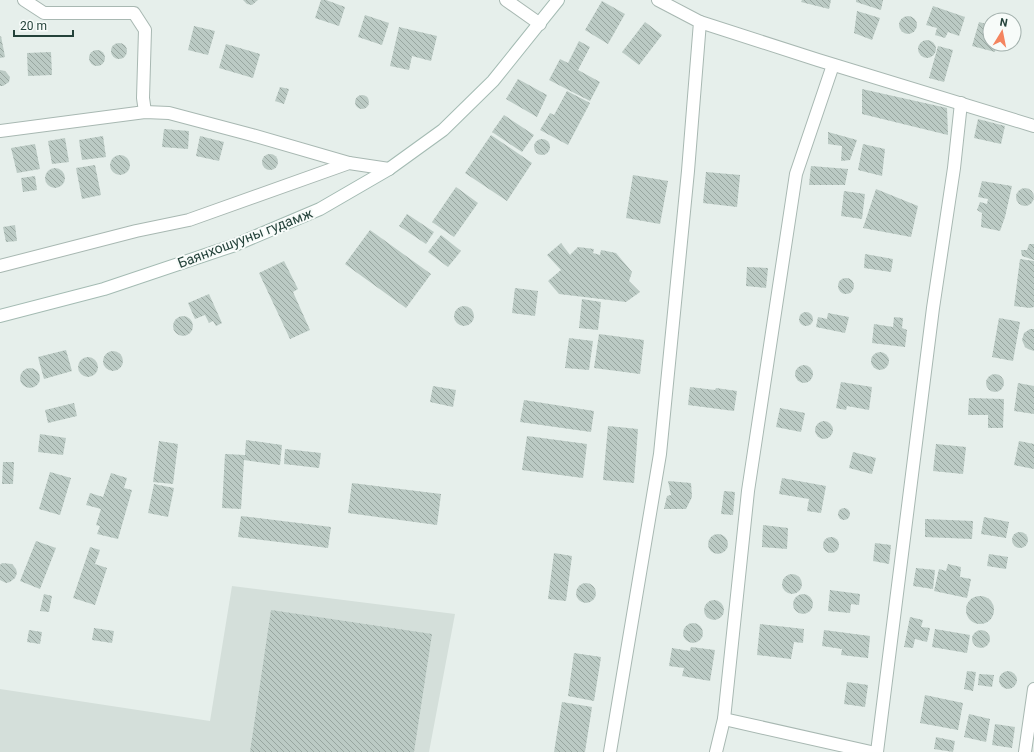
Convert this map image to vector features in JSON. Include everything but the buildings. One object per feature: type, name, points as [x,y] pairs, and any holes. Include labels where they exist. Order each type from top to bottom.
[{"type":"street","points":[[24,0],[44,13],[134,13],[145,30],[143,98],[145,112]]},
{"type":"street","points":[[506,0],[540,24]]},
{"type":"street","name":"Баянхошууны гудамж","points":[[0,316],[104,289],[235,245],[320,209],[389,169],[449,124],[493,81],[558,0]]},
{"type":"street","points":[[658,0],[700,22],[833,65],[1034,126]]},
{"type":"street","points":[[610,752],[660,454],[687,179],[700,22]]},
{"type":"street","points":[[716,752],[724,719],[748,491],[796,174],[833,65]]},
{"type":"street","points":[[877,752],[933,308],[954,168],[961,103]]},
{"type":"street","points":[[0,131],[145,112],[169,113],[349,163],[389,169]]},
{"type":"street","points":[[0,266],[136,231],[189,220],[349,163]]},
{"type":"street","points":[[1025,752],[1034,689]]},
{"type":"street","points":[[724,719],[871,752]]},
{"type":"shaded area","points":[[232,586],[455,614],[429,752],[0,752],[0,689],[210,721]]}]
